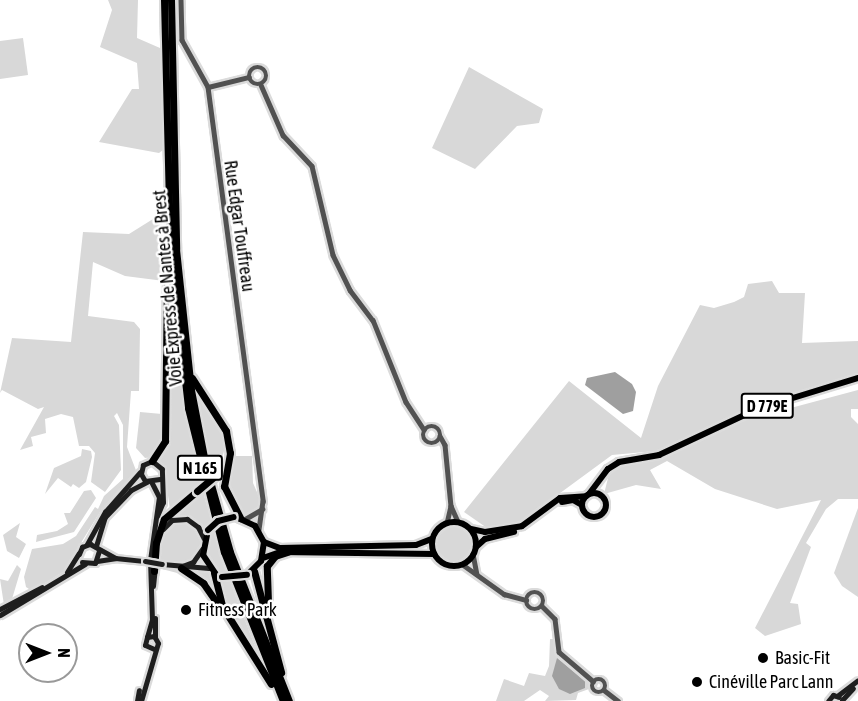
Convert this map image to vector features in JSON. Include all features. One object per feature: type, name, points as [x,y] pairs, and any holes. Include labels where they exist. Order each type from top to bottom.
[{"type":"highway","name":"Voie Express de Nantes à Brest","points":[[165,0],[169,223],[178,339],[202,473],[239,596],[281,701]]},
{"type":"highway","name":"Voie Express de Nantes à Brest","points":[[171,0],[175,227],[182,326],[199,433],[222,527],[250,610],[290,701]]},
{"type":"highway","points":[[153,461],[165,441],[169,223]]},
{"type":"highway","points":[[182,326],[194,384],[224,426],[229,441],[224,481],[240,518]]},
{"type":"highway","points":[[154,571],[156,543],[164,519],[217,474],[229,441]]},
{"type":"highway","points":[[287,552],[273,557],[267,566],[268,617],[275,657],[290,701]]},
{"type":"highway","points":[[181,568],[203,583],[227,615],[281,701]]},
{"type":"highway","points":[[212,570],[227,615]]},
{"type":"highway","points":[[251,573],[268,617]]},
{"type":"main road","name":"D 779E","points":[[587,495],[603,475],[619,462],[659,455],[757,410],[858,378]]},
{"type":"main road","points":[[0,609],[63,576],[87,544],[105,512],[140,472],[144,464],[153,461],[161,467],[163,499],[156,518]]},
{"type":"main road","points":[[139,701],[150,648],[147,637],[152,620],[152,550],[159,494],[140,472]]},
{"type":"main road","points":[[432,539],[434,554],[441,562],[462,564],[485,539],[531,527],[563,501],[573,500],[582,505],[588,516],[602,515],[606,504],[599,494],[603,475]]},
{"type":"main road","points":[[97,561],[105,517],[131,490],[160,479]]},
{"type":"main road","points":[[264,542],[280,548],[404,545],[432,539],[447,523],[458,522],[470,529],[485,532],[522,526],[560,498],[599,494]]},
{"type":"main road","points":[[582,505],[587,495]]},
{"type":"main road","points":[[171,566],[190,563],[202,549],[208,530],[218,521],[240,518],[259,531],[264,542],[263,558]]},
{"type":"main road","points":[[153,586],[160,536],[169,522],[190,521],[204,539]]},
{"type":"main road","points":[[470,529],[476,547]]},
{"type":"main road","points":[[87,544],[115,558]]},
{"type":"main road","points":[[202,549],[212,570],[222,577],[251,573],[263,558],[275,552],[434,554]]},
{"type":"main road","points":[[150,648],[158,643],[155,637],[152,550]]},
{"type":"main road","points":[[79,553],[85,564]]},
{"type":"main road","points":[[0,615],[85,564],[97,561],[115,558],[181,568],[212,570]]},
{"type":"main road","points":[[147,637],[155,637]]},
{"type":"main road","points":[[828,701],[840,699],[858,681]]},
{"type":"street","name":"Rue Edgar Touffreau","points":[[181,0],[182,40],[208,87],[262,509],[259,531]]},
{"type":"street","points":[[249,77],[252,68],[264,68],[267,78],[261,85]]},
{"type":"street","points":[[208,87],[249,77]]},
{"type":"street","points":[[249,77],[255,84],[261,85]]},
{"type":"street","points":[[261,85],[283,135],[312,166],[333,255],[350,290],[373,320],[417,418],[426,428],[426,441],[436,442],[445,451]]},
{"type":"street","points":[[426,428],[436,427],[440,436],[445,451],[451,506],[458,522]]},
{"type":"street","points":[[436,442],[440,436]]},
{"type":"street","points":[[447,523],[451,506]]},
{"type":"street","points":[[240,518],[262,509]]},
{"type":"street","points":[[473,554],[477,574]]},
{"type":"street","points":[[462,564],[504,594],[526,600],[532,610],[542,606]]},
{"type":"street","points":[[526,600],[536,592],[543,597],[542,606]]},
{"type":"street","points":[[542,606],[555,619],[559,652],[593,681],[594,691],[604,690],[618,701]]},
{"type":"street","points":[[593,681],[603,680],[604,690]]},
{"type":"shaded area","points":[[108,0],[138,0],[137,38],[160,48],[163,150],[159,153],[99,142],[132,89],[139,89],[137,63],[100,47],[112,10]]},
{"type":"shaded area","points":[[23,38],[28,75],[0,79],[0,41]]},
{"type":"shaded area","points":[[469,67],[543,109],[539,123],[517,126],[475,169],[432,148]]},
{"type":"shaded area","points":[[161,202],[164,281],[125,276],[93,262],[88,316],[134,322],[140,329],[139,391],[131,391],[127,447],[137,473],[100,512],[63,572],[32,591],[26,587],[24,577],[32,549],[63,544],[76,536],[95,507],[98,509],[104,496],[123,479],[123,425],[117,413],[114,416],[119,425],[121,470],[105,492],[91,482],[95,453],[89,446],[79,446],[73,417],[61,414],[45,419],[46,433],[31,437],[33,446],[20,450],[44,407],[38,409],[2,390],[0,393],[12,338],[71,342],[83,232],[129,234],[153,219]]},
{"type":"shaded area","points":[[772,281],[779,293],[805,293],[802,343],[858,341],[858,374],[764,401],[772,413],[858,390],[858,409],[851,409],[851,417],[858,424],[858,499],[838,499],[826,509],[806,543],[811,547],[790,603],[798,604],[801,624],[765,636],[755,628],[821,500],[777,509],[715,489],[667,461],[650,470],[661,489],[636,485],[604,494],[610,470],[677,451],[667,446],[656,451],[612,455],[522,521],[487,528],[464,512],[569,381],[641,438],[658,386],[700,305],[714,308],[734,302],[744,297],[748,284]]},
{"type":"shaded area","points":[[169,293],[175,360],[198,473],[222,561],[262,664],[259,671],[206,591],[185,575],[158,568],[159,552],[154,548],[164,517],[170,510],[165,474],[163,464],[153,457],[145,458],[136,448],[140,412],[162,414]]},
{"type":"shaded area","points":[[615,372],[632,384],[636,392],[633,411],[623,414],[585,385],[587,378]]},
{"type":"shaded area","points":[[194,389],[221,426],[226,443],[220,467],[212,475]]},
{"type":"shaded area","points":[[82,449],[91,451],[92,457],[86,482],[79,488],[73,484],[71,487],[58,478],[45,494],[54,468],[81,456]]},
{"type":"shaded area","points":[[232,456],[252,456],[253,483],[260,499],[258,511],[248,516],[234,505],[225,480]]},
{"type":"shaded area","points":[[91,490],[96,498],[74,532],[36,542],[37,535],[57,531],[68,524],[64,513],[70,513],[84,491]]},
{"type":"shaded area","points":[[858,508],[858,597],[842,586],[834,573]]},
{"type":"shaded area","points":[[20,523],[16,537],[26,544],[19,558],[7,551],[3,535]]},
{"type":"shaded area","points":[[454,525],[467,531],[473,544],[467,557],[454,563],[441,557],[435,544],[441,531]]},
{"type":"shaded area","points":[[17,565],[21,569],[12,599],[4,605],[0,579],[8,581]]},
{"type":"shaded area","points":[[550,639],[553,639],[559,658],[589,682],[589,689],[578,693],[576,700],[545,701],[549,696],[540,690],[524,701],[496,701],[504,679],[524,686],[529,673],[545,676],[549,666]]},
{"type":"shaded area","points":[[557,658],[585,681],[585,688],[570,694],[559,689],[552,676]]},
{"type":"place","name":"Fitness Park","points":[[186,610]]},
{"type":"place","name":"Basic-Fit","points":[[763,658]]},
{"type":"place","name":"Cinéville Parc Lann","points":[[697,682]]}]
